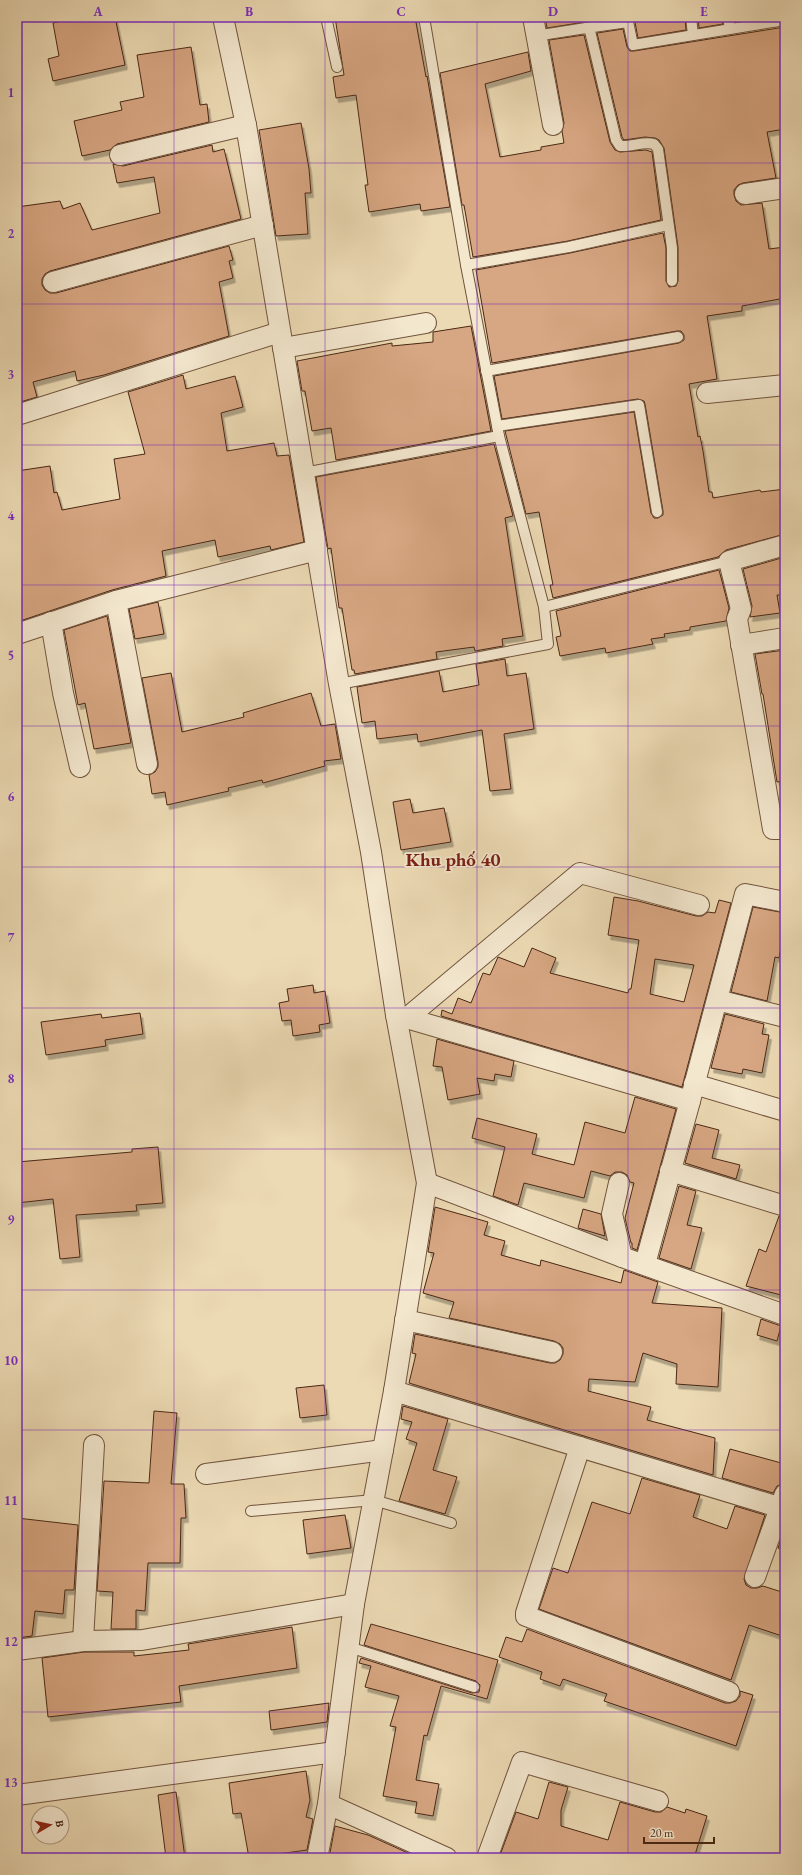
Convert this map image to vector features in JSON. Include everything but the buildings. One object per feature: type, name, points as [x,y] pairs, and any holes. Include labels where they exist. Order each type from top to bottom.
[{"type":"street","points":[[223,17],[246,125],[339,684],[402,1017],[427,1183],[394,1391],[354,1604],[328,1804],[317,1858]]},
{"type":"street","points":[[534,27],[553,125]]},
{"type":"street","points":[[120,154],[246,125]]},
{"type":"street","points":[[745,194],[785,188]]},
{"type":"street","points":[[53,282],[263,225]]},
{"type":"street","points":[[17,415],[282,340],[426,323]]},
{"type":"street","points":[[707,393],[785,385]]},
{"type":"street","points":[[785,545],[729,561],[740,609],[737,619],[773,829],[785,829]]},
{"type":"street","points":[[17,634],[116,601],[316,550]]},
{"type":"street","points":[[116,601],[147,764]]},
{"type":"street","points":[[51,622],[63,693],[80,767]]},
{"type":"street","points":[[741,645],[785,638]]},
{"type":"street","points":[[402,1017],[580,873],[699,905]]},
{"type":"street","points":[[645,1264],[745,894],[785,902]]},
{"type":"street","points":[[717,1000],[785,1017]]},
{"type":"street","points":[[402,1017],[692,1092],[785,1111]]},
{"type":"street","points":[[670,1171],[785,1206]]},
{"type":"street","points":[[427,1183],[622,1257],[785,1315]]},
{"type":"street","points":[[618,1183],[612,1214],[622,1257]]},
{"type":"street","points":[[405,1320],[552,1352]]},
{"type":"street","points":[[394,1391],[580,1447],[784,1504],[755,1577]]},
{"type":"street","points":[[83,1641],[94,1445]]},
{"type":"street","points":[[580,1447],[526,1616],[729,1692]]},
{"type":"street","points":[[206,1474],[383,1450]]},
{"type":"street","points":[[17,1650],[83,1641],[142,1640],[354,1604]]},
{"type":"street","points":[[17,1795],[335,1752]]},
{"type":"street","points":[[487,1858],[522,1762],[658,1801]]},
{"type":"street","points":[[328,1804],[447,1858]]},
{"type":"lane","points":[[326,17],[337,67]]},
{"type":"lane","points":[[339,684],[548,644],[544,607],[498,431],[486,371],[466,265],[424,17]]},
{"type":"lane","points":[[691,17],[693,35]]},
{"type":"lane","points":[[728,17],[730,29]]},
{"type":"lane","points":[[534,27],[586,28],[628,20],[633,45],[785,20]]},
{"type":"lane","points":[[586,28],[590,31],[616,140],[620,146],[626,147],[648,142],[654,144],[658,149],[672,248],[672,281]]},
{"type":"lane","points":[[466,265],[569,247],[668,225]]},
{"type":"lane","points":[[486,371],[678,337]]},
{"type":"lane","points":[[304,473],[498,431],[639,405],[657,512]]},
{"type":"lane","points":[[544,607],[729,561]]},
{"type":"lane","points":[[251,1511],[374,1500],[450,1523]]},
{"type":"lane","points":[[349,1647],[474,1687]]},
{"type":"district","name":"Khu phố 40","points":[[453,859]]}]
